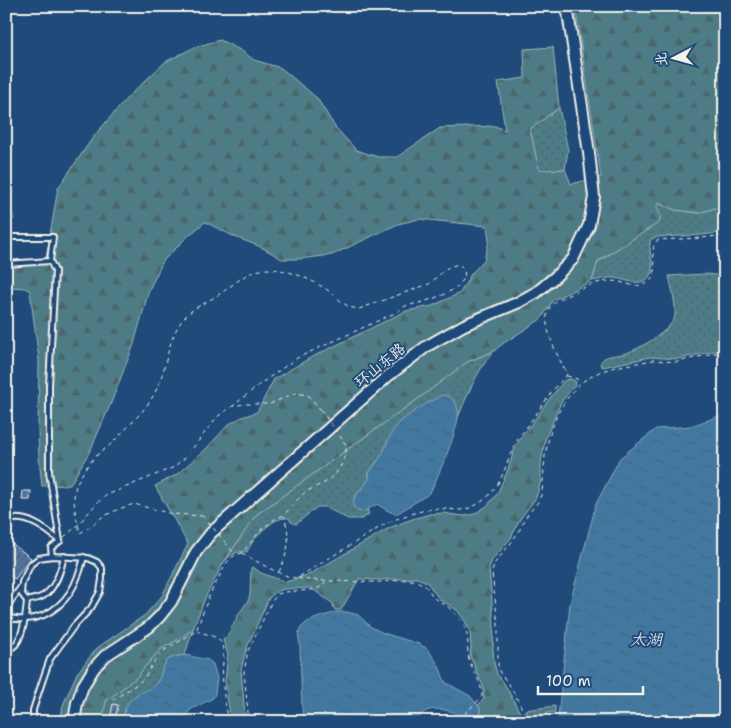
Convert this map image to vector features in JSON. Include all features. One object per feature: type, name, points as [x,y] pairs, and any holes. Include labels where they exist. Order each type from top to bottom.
[{"type":"street","name":"环山东路","points":[[74,722],[76,703],[94,668],[105,656],[149,627],[160,616],[171,602],[196,552],[211,533],[388,376],[427,346],[464,325],[517,303],[537,292],[573,260],[589,225],[594,197],[567,6]]},
{"type":"lane","points":[[6,237],[53,237],[50,261],[55,271],[49,385],[49,472],[60,541]]},
{"type":"lane","points":[[6,264],[50,261]]},
{"type":"lane","points":[[6,521],[11,519],[21,520],[36,524],[48,530],[60,541]]},
{"type":"lane","points":[[52,556],[51,548],[60,541]]},
{"type":"lane","points":[[6,651],[16,645],[23,629],[27,601],[21,593],[21,587],[31,564],[39,558],[52,556],[84,557],[97,562],[102,568],[100,592],[91,608],[74,626],[50,659],[33,710],[33,722]]},
{"type":"lane","points":[[27,601],[42,597],[50,590],[57,579],[64,556]]},
{"type":"lane","points":[[6,618],[24,620],[52,611],[67,596],[78,577],[84,557]]},
{"type":"lane","points":[[6,608],[21,587]]},
{"type":"path","points":[[566,376],[548,328],[547,316],[554,303],[586,286],[601,282],[612,281],[638,286],[650,281],[654,275],[655,268],[653,247],[654,242],[658,240],[725,235]]},
{"type":"path","points":[[60,541],[78,525],[97,503],[107,495],[172,468],[186,457],[217,417],[296,358],[397,312],[405,306],[444,295],[458,287],[465,277],[464,270],[460,265],[455,264],[447,268],[429,284],[359,309],[351,308],[329,291],[296,273],[261,269],[250,273],[187,315],[172,338],[161,380],[154,396],[115,439],[96,456],[78,482],[75,493],[78,525],[80,533],[102,517],[134,504],[172,514],[203,516],[235,555]]},
{"type":"path","points":[[529,722],[498,668],[498,624],[492,573],[494,564],[511,543],[542,493],[545,456],[549,437],[565,401],[580,383],[615,366],[652,360],[676,362],[725,351]]},
{"type":"path","points":[[566,376],[577,379],[580,383]]},
{"type":"path","points":[[297,578],[393,520],[434,509],[463,510],[482,501],[494,490],[501,480],[516,442],[553,390],[566,376]]},
{"type":"path","points":[[113,700],[140,682],[163,651],[196,631],[210,594],[226,562],[235,555],[242,553],[262,529],[284,515],[295,502],[314,486],[326,482],[342,464],[346,453],[346,445],[308,395],[295,393],[270,404],[233,406]]},
{"type":"path","points":[[278,572],[287,555],[289,544],[288,528],[284,515]]},
{"type":"path","points":[[242,553],[263,566],[290,578],[379,582],[412,580],[429,589],[436,599],[457,615],[465,626],[468,636],[469,661],[482,690],[482,697],[457,721]]},
{"type":"path","points":[[249,722],[244,665],[248,651],[272,601],[278,594],[311,590],[323,585],[326,581]]},
{"type":"path","points":[[196,631],[218,639],[223,650],[223,687],[228,722]]},
{"type":"green space","points":[[575,6],[725,6],[725,205],[699,213],[675,210],[658,203],[660,222],[598,261],[592,281],[553,300],[541,319],[494,351],[467,362],[256,515],[224,562],[206,596],[193,629],[161,649],[137,677],[106,701],[102,722],[60,722],[63,705],[77,673],[97,648],[145,615],[162,596],[188,544],[155,486],[176,475],[205,450],[229,424],[257,412],[274,379],[310,358],[406,311],[432,306],[460,293],[471,274],[484,260],[489,241],[487,226],[419,219],[398,224],[332,255],[282,259],[261,247],[205,222],[163,261],[149,290],[134,344],[111,403],[91,449],[70,485],[42,486],[38,429],[39,360],[30,291],[25,288],[6,287],[6,268],[45,264],[58,188],[94,136],[128,97],[165,62],[195,47],[220,40],[242,51],[254,60],[281,68],[317,98],[335,127],[356,150],[378,157],[397,157],[440,128],[495,126],[505,130],[498,82],[525,78],[524,49],[553,47],[559,108],[530,129],[539,170],[565,169],[571,184],[601,177]]},
{"type":"green space","points":[[559,108],[568,150],[565,169],[539,171],[530,129]]},
{"type":"green space","points":[[6,192],[14,219],[6,221]]},
{"type":"green space","points":[[658,203],[675,210],[699,213],[725,205],[725,232],[651,239],[652,270],[646,280],[631,282],[606,278],[592,281],[598,262],[660,215],[656,207]]},
{"type":"green space","points":[[705,274],[725,276],[725,349],[678,359],[650,357],[603,367],[600,365],[606,357],[623,354],[644,345],[665,330],[674,319],[674,298],[669,276]]},
{"type":"green space","points":[[494,351],[477,375],[457,420],[458,411],[389,438],[383,453],[369,473],[369,479],[354,498],[363,512],[367,509],[369,514],[362,519],[348,519],[325,507],[317,507],[296,524],[291,522],[289,518],[278,519],[259,534],[247,552],[234,554],[224,562],[256,515],[467,362]]},
{"type":"green space","points":[[568,379],[576,382],[561,402],[545,440],[541,463],[541,480],[536,498],[520,519],[511,538],[492,560],[489,568],[494,626],[494,663],[497,674],[504,683],[525,722],[482,722],[480,720],[480,708],[478,705],[484,699],[483,686],[470,656],[470,632],[457,610],[439,599],[427,582],[417,578],[359,579],[341,610],[335,610],[332,603],[311,588],[284,589],[276,592],[269,598],[248,645],[241,670],[247,722],[231,722],[225,681],[228,655],[223,640],[248,601],[251,568],[253,567],[261,573],[286,582],[310,574],[389,528],[412,519],[430,514],[444,513],[464,516],[474,514],[487,506],[497,494],[516,445],[550,398],[564,381]]},
{"type":"green space","points":[[193,629],[185,655],[169,659],[166,662],[161,676],[154,686],[140,693],[129,702],[122,722],[102,722],[106,701],[137,677],[161,649]]},
{"type":"green space","points":[[555,706],[555,712],[529,716],[525,710]]},
{"type":"water","points":[[442,395],[449,396],[454,401],[458,410],[458,417],[448,451],[431,491],[398,513],[390,512],[377,504],[363,512],[358,511],[353,506],[354,498],[369,479],[369,473],[383,453],[394,429],[416,410]]},
{"type":"water","name":"太湖","points":[[725,414],[725,722],[586,722],[585,720],[558,717],[570,603],[596,504],[620,458],[656,429],[691,426]]},
{"type":"water","points":[[336,612],[358,615],[371,627],[383,633],[426,648],[439,666],[445,682],[470,696],[480,708],[480,720],[482,722],[462,722],[454,712],[437,709],[423,713],[416,722],[303,722],[299,633],[301,628],[308,622]]},
{"type":"water","points":[[185,655],[208,660],[213,664],[217,678],[213,698],[190,710],[183,722],[122,722],[129,702],[135,696],[154,686],[161,676],[166,662],[169,659]]},
{"type":"building","points":[[23,491],[31,491],[30,500],[22,500]]},
{"type":"building","points":[[6,539],[31,558],[15,579],[6,573]]},
{"type":"building","points":[[113,704],[118,705],[116,715],[111,714]]}]
